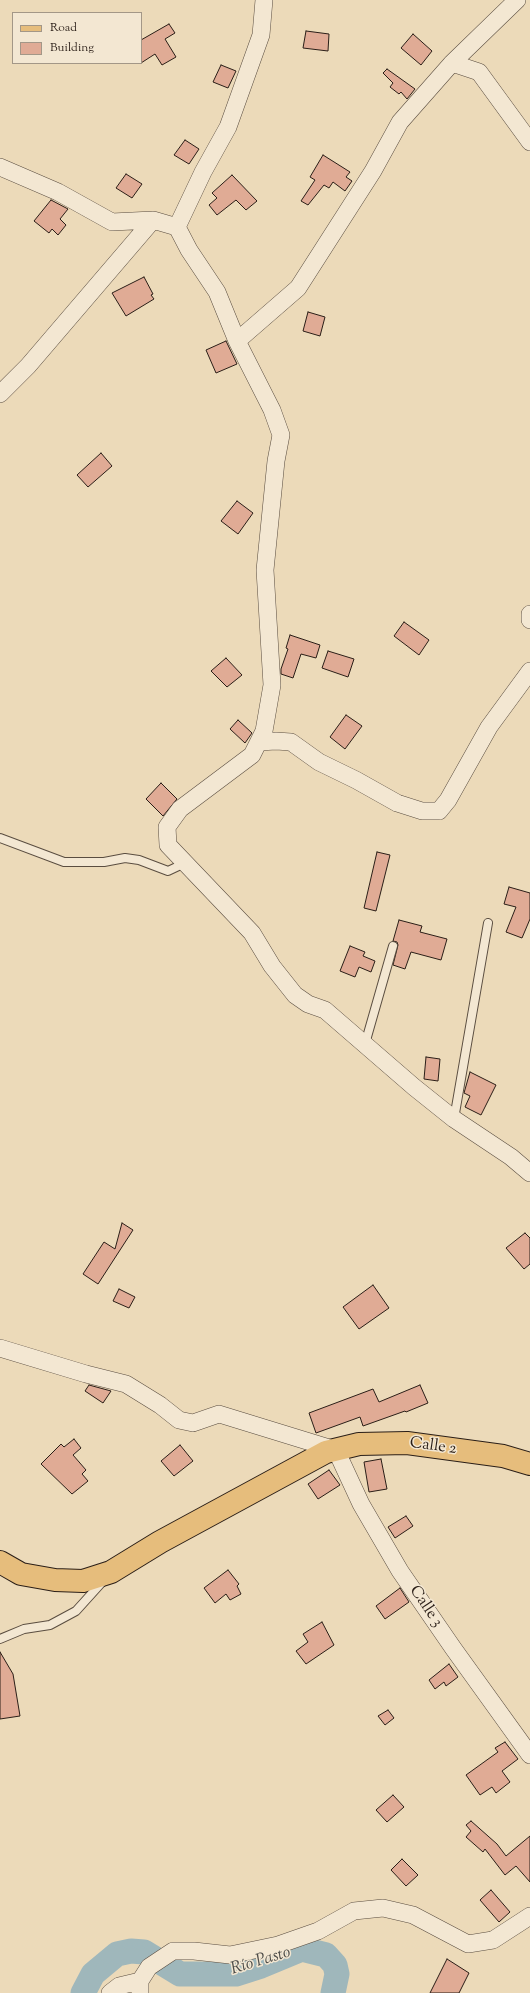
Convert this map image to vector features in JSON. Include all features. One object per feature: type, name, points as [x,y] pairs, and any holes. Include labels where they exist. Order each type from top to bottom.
[{"type":"main road","name":"Calle 2","points":[[0,1562],[21,1574],[55,1580],[83,1581],[111,1572],[160,1542],[326,1452],[358,1444],[407,1443],[503,1456],[530,1464]]},
{"type":"street","points":[[177,228],[203,172],[228,127],[261,35],[264,0]]},
{"type":"street","points":[[237,341],[298,288],[373,171],[400,122],[452,63],[517,0]]},
{"type":"street","points":[[452,63],[479,72],[530,142]]},
{"type":"street","points":[[0,167],[58,192],[112,222],[153,220],[177,228],[188,250],[218,292],[237,341],[272,410],[281,435],[276,461],[265,570],[272,685],[264,731],[252,755],[180,809],[167,827],[168,845],[252,933],[272,966],[295,995],[308,1004],[325,1010],[454,1120],[511,1157],[530,1173]]},
{"type":"street","points":[[0,394],[28,366],[153,220]]},
{"type":"street","points":[[530,614],[530,620]]},
{"type":"street","points":[[258,742],[291,742],[319,762],[356,780],[397,803],[422,811],[440,811],[448,800],[489,727],[530,671]]},
{"type":"street","points":[[2,1352],[126,1384],[160,1405],[179,1420],[193,1423],[219,1414],[336,1450]]},
{"type":"street","name":"Calle 3","points":[[336,1450],[361,1504],[400,1571],[530,1755]]},
{"type":"street","points":[[110,1993],[119,1986],[140,1987],[149,1967],[173,1951],[230,1955],[278,1945],[318,1931],[354,1911],[383,1908],[413,1915],[468,1944],[493,1940],[530,1916]]},
{"type":"lane","points":[[0,838],[64,862],[104,862],[125,858],[139,860],[168,871],[185,863]]},
{"type":"lane","points":[[454,1120],[488,923]]},
{"type":"lane","points":[[365,1044],[393,946]]},
{"type":"lane","points":[[0,1639],[24,1629],[50,1625],[76,1611],[111,1572]]},
{"type":"building","points":[[169,24],[175,33],[165,39],[176,57],[162,65],[155,54],[142,62],[142,39]]},
{"type":"building","points":[[306,31],[329,34],[328,51],[303,48]]},
{"type":"building","points":[[413,34],[432,51],[421,65],[401,48]]},
{"type":"building","points":[[221,65],[236,71],[228,88],[213,82]]},
{"type":"building","points":[[387,69],[415,89],[407,99],[401,92],[399,94],[390,87],[393,83],[383,73]]},
{"type":"building","points":[[185,140],[199,149],[189,164],[174,155]]},
{"type":"building","points":[[323,155],[350,172],[346,177],[352,181],[345,191],[333,182],[329,188],[324,185],[308,205],[301,201],[315,180],[310,177]]},
{"type":"building","points":[[126,174],[142,184],[132,198],[116,188]]},
{"type":"building","points":[[232,175],[257,201],[246,210],[236,200],[217,215],[209,205],[217,198],[212,193]]},
{"type":"building","points":[[51,200],[68,209],[60,219],[66,225],[58,235],[52,229],[49,233],[34,221]]},
{"type":"building","points":[[144,277],[154,299],[126,316],[112,293]]},
{"type":"building","points":[[308,312],[325,317],[320,336],[303,331]]},
{"type":"building","points":[[226,341],[237,364],[216,373],[206,350]]},
{"type":"building","points":[[101,453],[112,466],[88,487],[77,475]]},
{"type":"building","points":[[237,501],[253,513],[238,534],[221,521]]},
{"type":"building","points":[[404,622],[429,640],[419,655],[394,636]]},
{"type":"building","points":[[290,635],[320,645],[316,658],[301,654],[293,678],[281,674]]},
{"type":"building","points":[[328,651],[354,659],[348,677],[322,668]]},
{"type":"building","points":[[226,658],[242,675],[227,687],[211,671]]},
{"type":"building","points":[[346,715],[362,726],[345,749],[330,737]]},
{"type":"building","points":[[238,720],[252,733],[245,743],[230,729]]},
{"type":"building","points":[[161,783],[177,799],[163,816],[146,799]]},
{"type":"building","points":[[377,852],[390,855],[376,911],[364,908]]},
{"type":"building","points":[[509,887],[530,893],[530,919],[522,938],[506,932],[516,907],[504,904]]},
{"type":"building","points":[[399,920],[422,926],[420,932],[447,939],[441,960],[411,952],[405,969],[393,965],[398,945],[397,942],[393,941]]},
{"type":"building","points":[[350,946],[365,952],[363,956],[375,961],[371,972],[359,967],[355,977],[340,971]]},
{"type":"building","points":[[426,1057],[440,1059],[438,1081],[424,1079]]},
{"type":"building","points":[[470,1072],[496,1085],[481,1115],[465,1107],[470,1096],[464,1093]]},
{"type":"building","points":[[122,1223],[133,1230],[98,1284],[83,1274],[104,1242],[115,1249]]},
{"type":"building","points":[[525,1233],[530,1238],[530,1264],[524,1269],[506,1248]]},
{"type":"building","points":[[373,1285],[389,1308],[359,1329],[343,1307]]},
{"type":"building","points":[[119,1289],[135,1297],[129,1308],[113,1301]]},
{"type":"building","points":[[89,1385],[111,1391],[103,1403],[85,1391]]},
{"type":"building","points":[[420,1385],[428,1403],[363,1426],[360,1417],[316,1433],[309,1413],[373,1389],[379,1402]]},
{"type":"building","points":[[74,1439],[81,1448],[73,1455],[86,1470],[82,1474],[88,1481],[72,1494],[41,1464],[61,1444],[64,1447]]},
{"type":"building","points":[[180,1445],[193,1461],[174,1476],[161,1461]]},
{"type":"building","points":[[381,1459],[387,1489],[369,1492],[364,1462]]},
{"type":"building","points":[[329,1470],[340,1485],[318,1499],[308,1484]]},
{"type":"building","points":[[406,1516],[413,1526],[395,1538],[388,1527]]},
{"type":"building","points":[[228,1570],[239,1584],[237,1586],[241,1594],[230,1600],[226,1594],[215,1603],[204,1588]]},
{"type":"building","points":[[400,1588],[409,1602],[385,1619],[376,1606]]},
{"type":"building","points":[[322,1622],[334,1645],[306,1664],[296,1651],[308,1642],[303,1634]]},
{"type":"building","points":[[0,1652],[13,1674],[20,1716],[0,1719]]},
{"type":"building","points":[[449,1664],[458,1677],[446,1686],[444,1682],[435,1689],[429,1680]]},
{"type":"building","points":[[388,1710],[394,1718],[385,1725],[378,1716]]},
{"type":"building","points":[[505,1742],[518,1759],[502,1771],[510,1782],[496,1793],[492,1787],[480,1795],[466,1775],[498,1752],[495,1748]]},
{"type":"building","points":[[393,1795],[404,1807],[387,1822],[376,1810]]},
{"type":"building","points":[[471,1821],[497,1844],[506,1856],[530,1836],[530,1882],[516,1866],[505,1875],[485,1849],[483,1852],[466,1837],[471,1831],[466,1825]]},
{"type":"building","points":[[402,1859],[418,1875],[406,1886],[391,1870]]},
{"type":"building","points":[[491,1890],[510,1912],[499,1922],[480,1900]]},
{"type":"building","points":[[447,1959],[469,1973],[459,1993],[430,1993]]},
{"type":"waterway","name":"Río Pasto","points":[[83,1993],[93,1974],[117,1954],[131,1951],[144,1952],[180,1974],[236,1974],[261,1966],[302,1949],[326,1955],[335,1965],[337,1974],[333,1993]]}]
